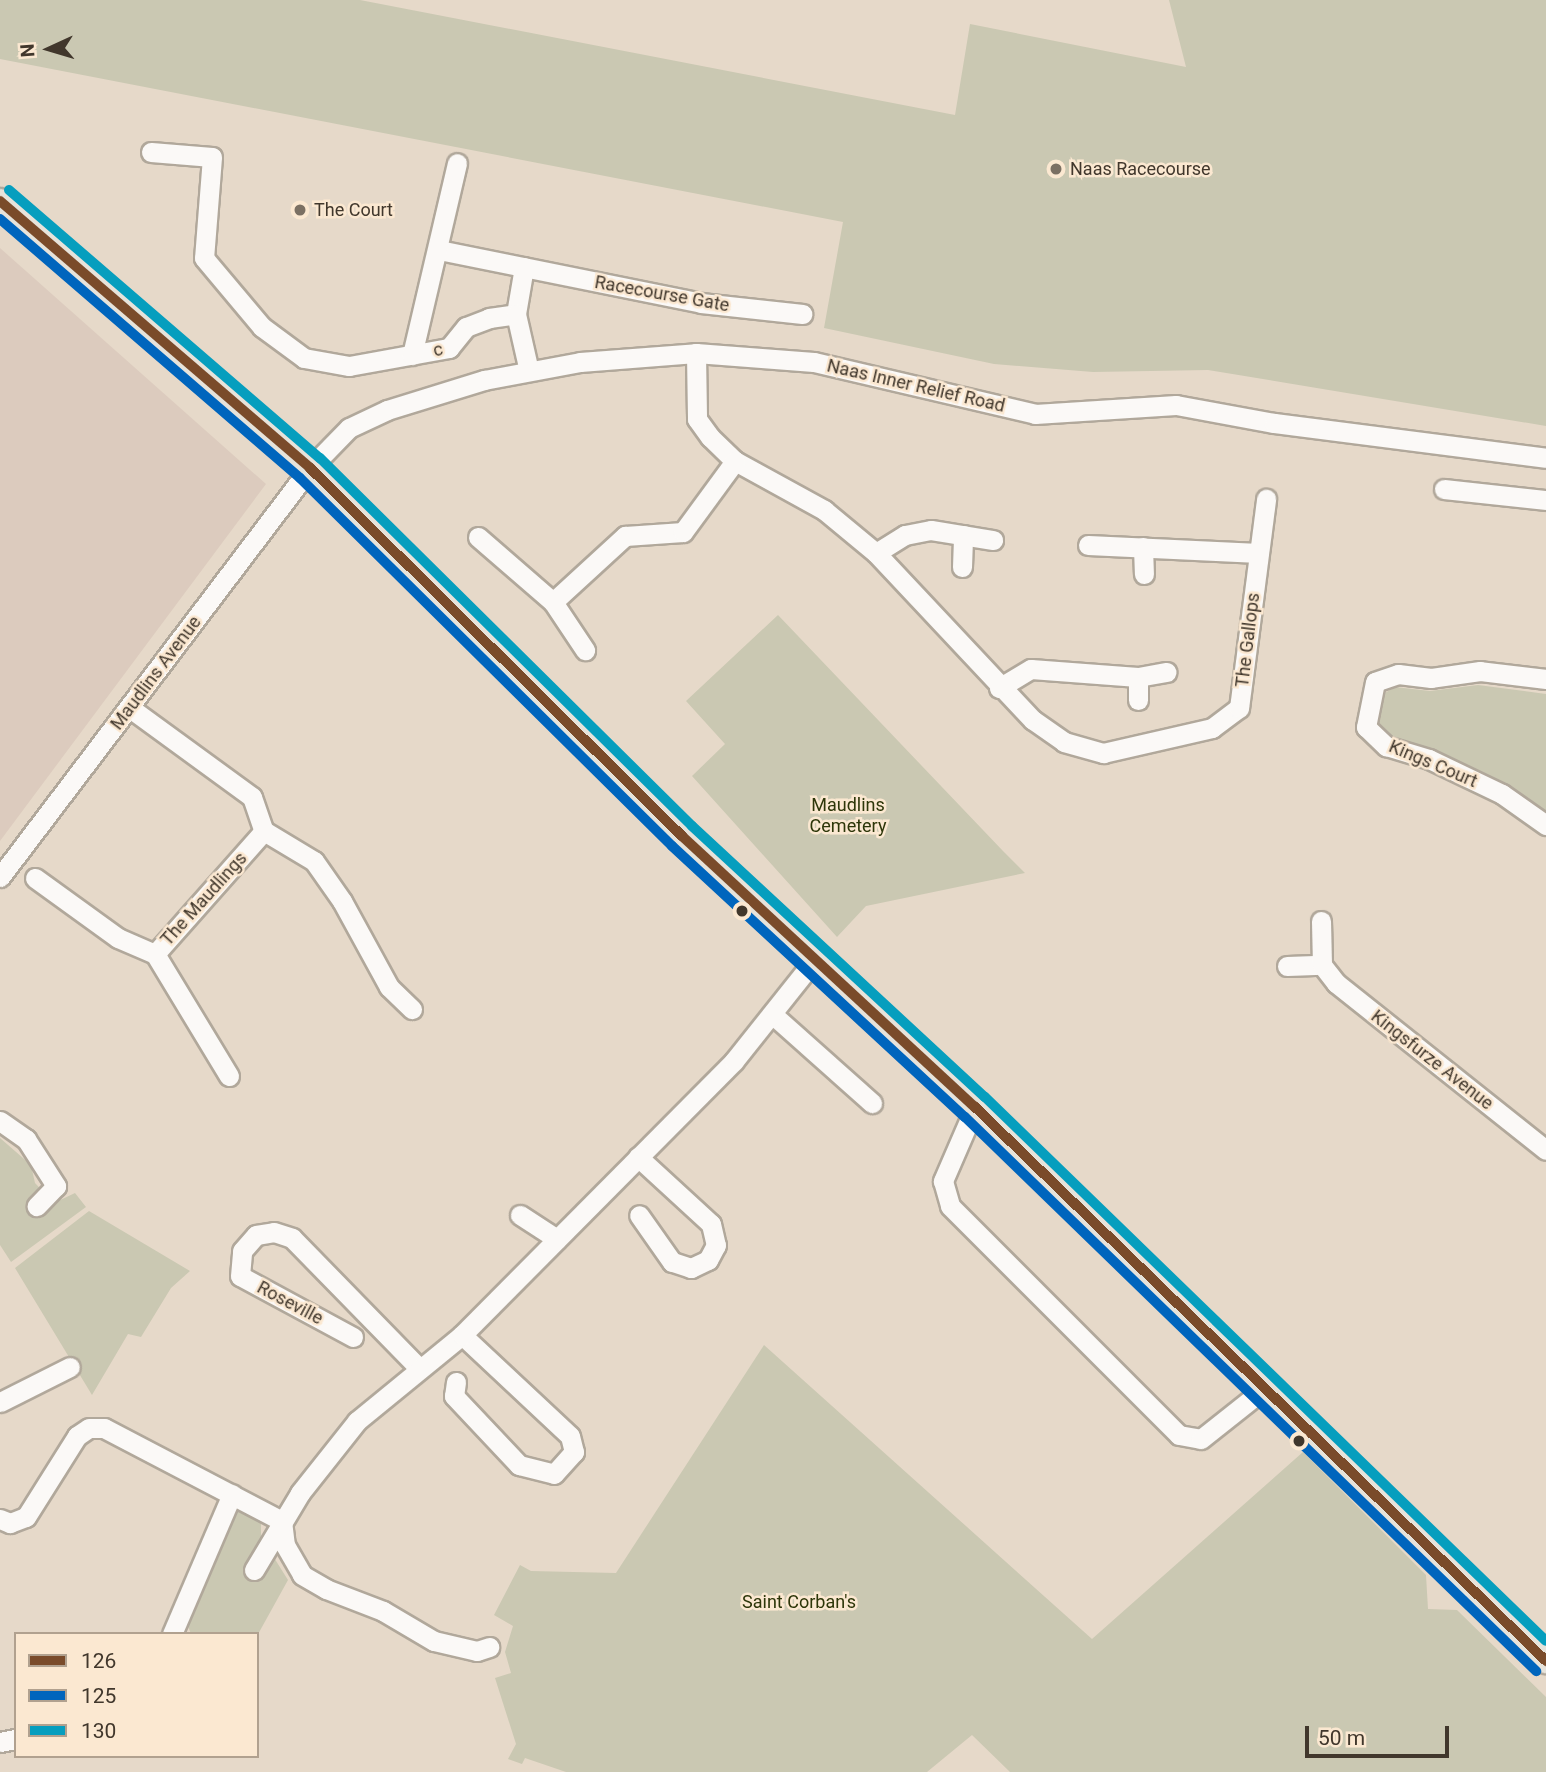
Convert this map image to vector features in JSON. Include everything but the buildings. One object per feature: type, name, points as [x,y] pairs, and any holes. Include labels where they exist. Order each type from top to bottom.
[{"type":"main road","points":[[0,201],[310,468],[682,836],[975,1107],[1546,1661]]},
{"type":"street","name":"c","points":[[151,152],[212,157],[204,258],[262,327],[304,358],[349,366],[449,348],[466,327],[489,317],[516,314]]},
{"type":"street","points":[[412,355],[439,250],[457,163]]},
{"type":"street","name":"Racecourse Gate","points":[[439,250],[701,303],[780,302],[802,314]]},
{"type":"street","points":[[524,267],[516,314],[529,371]]},
{"type":"street","name":"Naas Inner Relief Road","points":[[310,468],[349,428],[387,410],[484,380],[580,362],[696,353],[814,362],[1035,414],[1176,405],[1274,423],[1546,458]]},
{"type":"street","name":"The Gallops","points":[[696,353],[697,419],[735,461],[824,510],[876,553],[999,688],[1063,742],[1102,753],[1212,728],[1239,708],[1266,499]]},
{"type":"street","points":[[553,602],[625,536],[683,532],[735,461]]},
{"type":"street","name":"Maudlins Avenue","points":[[0,877],[310,468]]},
{"type":"street","points":[[1444,489],[1546,500]]},
{"type":"street","points":[[876,553],[905,536],[931,530],[993,540]]},
{"type":"street","points":[[962,567],[963,535]]},
{"type":"street","points":[[478,537],[553,602],[584,650]]},
{"type":"street","points":[[1088,545],[1259,553]]},
{"type":"street","points":[[1143,547],[1144,574]]},
{"type":"street","points":[[999,688],[1031,669],[1138,677],[1167,672]]},
{"type":"street","name":"Kings Court","points":[[1546,679],[1480,671],[1431,678],[1398,674],[1375,682],[1366,727],[1386,746],[1429,759],[1502,794],[1546,825]]},
{"type":"street","points":[[1138,677],[1138,700]]},
{"type":"street","points":[[130,708],[252,797],[264,831],[314,861],[342,901],[389,987],[412,1009]]},
{"type":"street","name":"The Maudlings","points":[[229,1076],[155,954],[264,831]]},
{"type":"street","points":[[35,878],[118,938],[155,954]]},
{"type":"street","points":[[1287,966],[1322,965],[1321,921]]},
{"type":"street","points":[[254,1570],[282,1521],[358,1421],[462,1335],[734,1061],[815,959]]},
{"type":"street","name":"Kingsfurze Avenue","points":[[1322,965],[1346,991],[1546,1150]]},
{"type":"street","points":[[772,1014],[872,1103]]},
{"type":"street","points":[[975,1107],[943,1181],[950,1206],[1180,1435],[1201,1439],[1264,1389]]},
{"type":"street","points":[[0,1121],[26,1139],[56,1186],[37,1206]]},
{"type":"street","points":[[638,1157],[711,1224],[716,1245],[708,1260],[691,1268],[672,1262],[639,1215]]},
{"type":"street","points":[[520,1214],[557,1239]]},
{"type":"street","name":"Roseville","points":[[353,1337],[240,1276],[242,1251],[256,1235],[274,1232],[292,1238],[420,1369]]},
{"type":"street","points":[[456,1382],[454,1396],[519,1465],[554,1474],[575,1452],[570,1436],[462,1335]]},
{"type":"street","points":[[0,1402],[70,1367]]},
{"type":"street","points":[[0,1519],[9,1523],[26,1517],[77,1436],[89,1428],[104,1428],[282,1521]]},
{"type":"street","points":[[173,1632],[232,1494]]},
{"type":"street","points":[[282,1521],[285,1545],[302,1575],[383,1611],[434,1641],[477,1651],[489,1647]]},
{"type":"shaded area","points":[[0,248],[266,484],[0,841]]},
{"type":"green space","name":"Naas Racecourse","points":[[0,0],[360,0],[955,115],[970,24],[1186,67],[1169,0],[1546,0],[1546,426],[1208,370],[1093,372],[994,364],[824,328],[843,222],[0,59]]},
{"type":"green space","name":"Maudlins Cemetery","points":[[778,615],[1025,873],[866,906],[837,937],[692,776],[725,744],[686,701]]},
{"type":"green space","points":[[1478,685],[1546,694],[1546,817],[1393,744],[1378,729],[1383,694],[1395,687],[1430,691]]},
{"type":"green space","points":[[0,1138],[31,1165],[35,1183],[54,1203],[75,1193],[86,1207],[11,1262],[0,1245]]},
{"type":"green space","points":[[89,1211],[190,1271],[171,1288],[141,1337],[128,1334],[92,1395],[15,1268]]},
{"type":"green space","name":"Saint Corban's","points":[[764,1345],[1092,1639],[1303,1452],[1426,1575],[1428,1609],[1457,1610],[1546,1697],[1546,1772],[1010,1772],[972,1735],[927,1772],[566,1772],[525,1758],[522,1764],[508,1759],[516,1744],[495,1678],[511,1673],[505,1652],[513,1626],[494,1615],[520,1565],[531,1571],[616,1573]]},
{"type":"green space","points":[[236,1504],[261,1519],[261,1537],[288,1580],[259,1632],[190,1632],[186,1621]]},
{"type":"transit line","name":"130","points":[[9,190],[320,458],[692,826],[985,1097],[1546,1641]]},
{"type":"transit line","name":"126","points":[[0,201],[310,468],[682,836],[975,1107],[1546,1661]]},
{"type":"transit line","name":"125","points":[[0,219],[300,478],[672,846],[965,1117],[1536,1671]]},
{"type":"place","name":"Naas Racecourse","points":[[1056,169]]},
{"type":"place","name":"The Court","points":[[300,210]]}]
